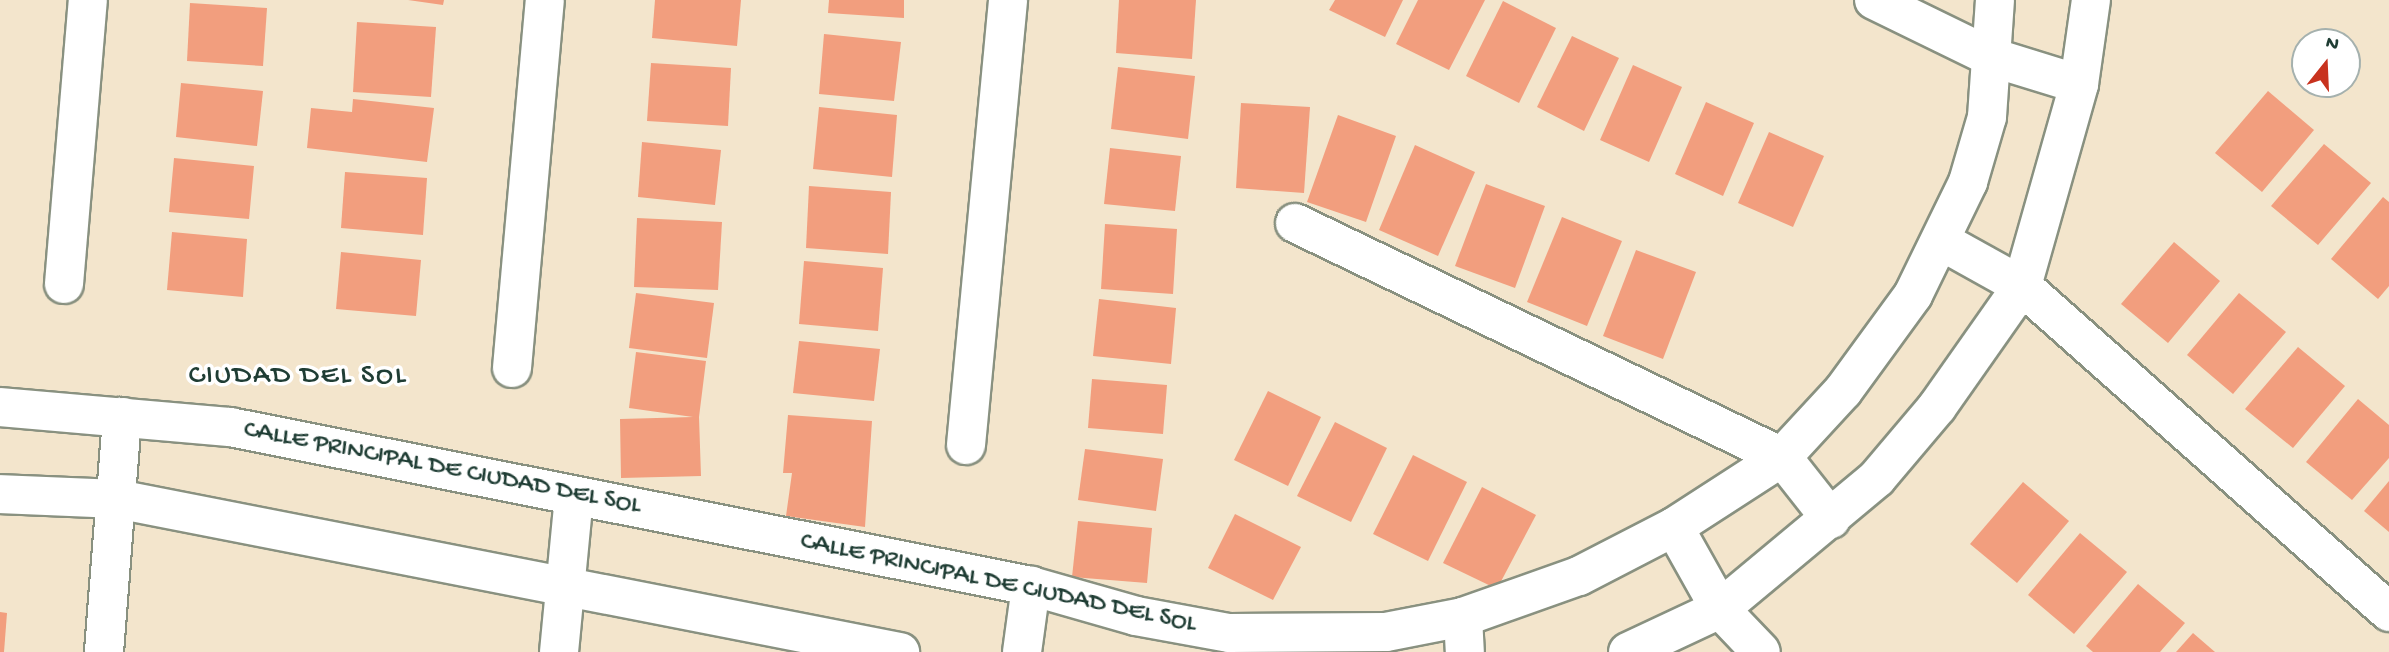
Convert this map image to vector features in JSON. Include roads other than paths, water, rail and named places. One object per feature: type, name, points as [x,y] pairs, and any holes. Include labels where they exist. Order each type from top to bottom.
[{"type":"street","points":[[64,284],[88,0]]},
{"type":"street","points":[[512,368],[545,0]]},
{"type":"street","points":[[967,445],[1008,0]]},
{"type":"street","points":[[1874,0],[1991,57],[2079,84]]},
{"type":"street","name":"CALLE PRINCIPAL DE CIUDAD DEL SOL","points":[[0,407],[230,427],[1031,586],[1136,616],[1229,633],[1386,632],[1464,635],[1674,527],[1782,457],[1880,343],[1941,241],[1968,182],[1987,117],[1995,0]]},
{"type":"street","points":[[1628,652],[1720,610],[1877,478],[1937,407],[2022,286],[2079,84],[2091,0]]},
{"type":"street","points":[[1295,222],[1782,457],[1831,519]]},
{"type":"street","points":[[1941,241],[2022,286],[2389,612]]},
{"type":"street","points":[[104,652],[122,418]]},
{"type":"street","points":[[0,494],[117,499],[900,652]]},
{"type":"street","points":[[559,652],[574,496]]},
{"type":"street","points":[[1674,527],[1720,610],[1761,652]]},
{"type":"street","points":[[1022,652],[1031,586]]},
{"type":"district","name":"CIUDAD DEL SOL","points":[[298,377]]}]
